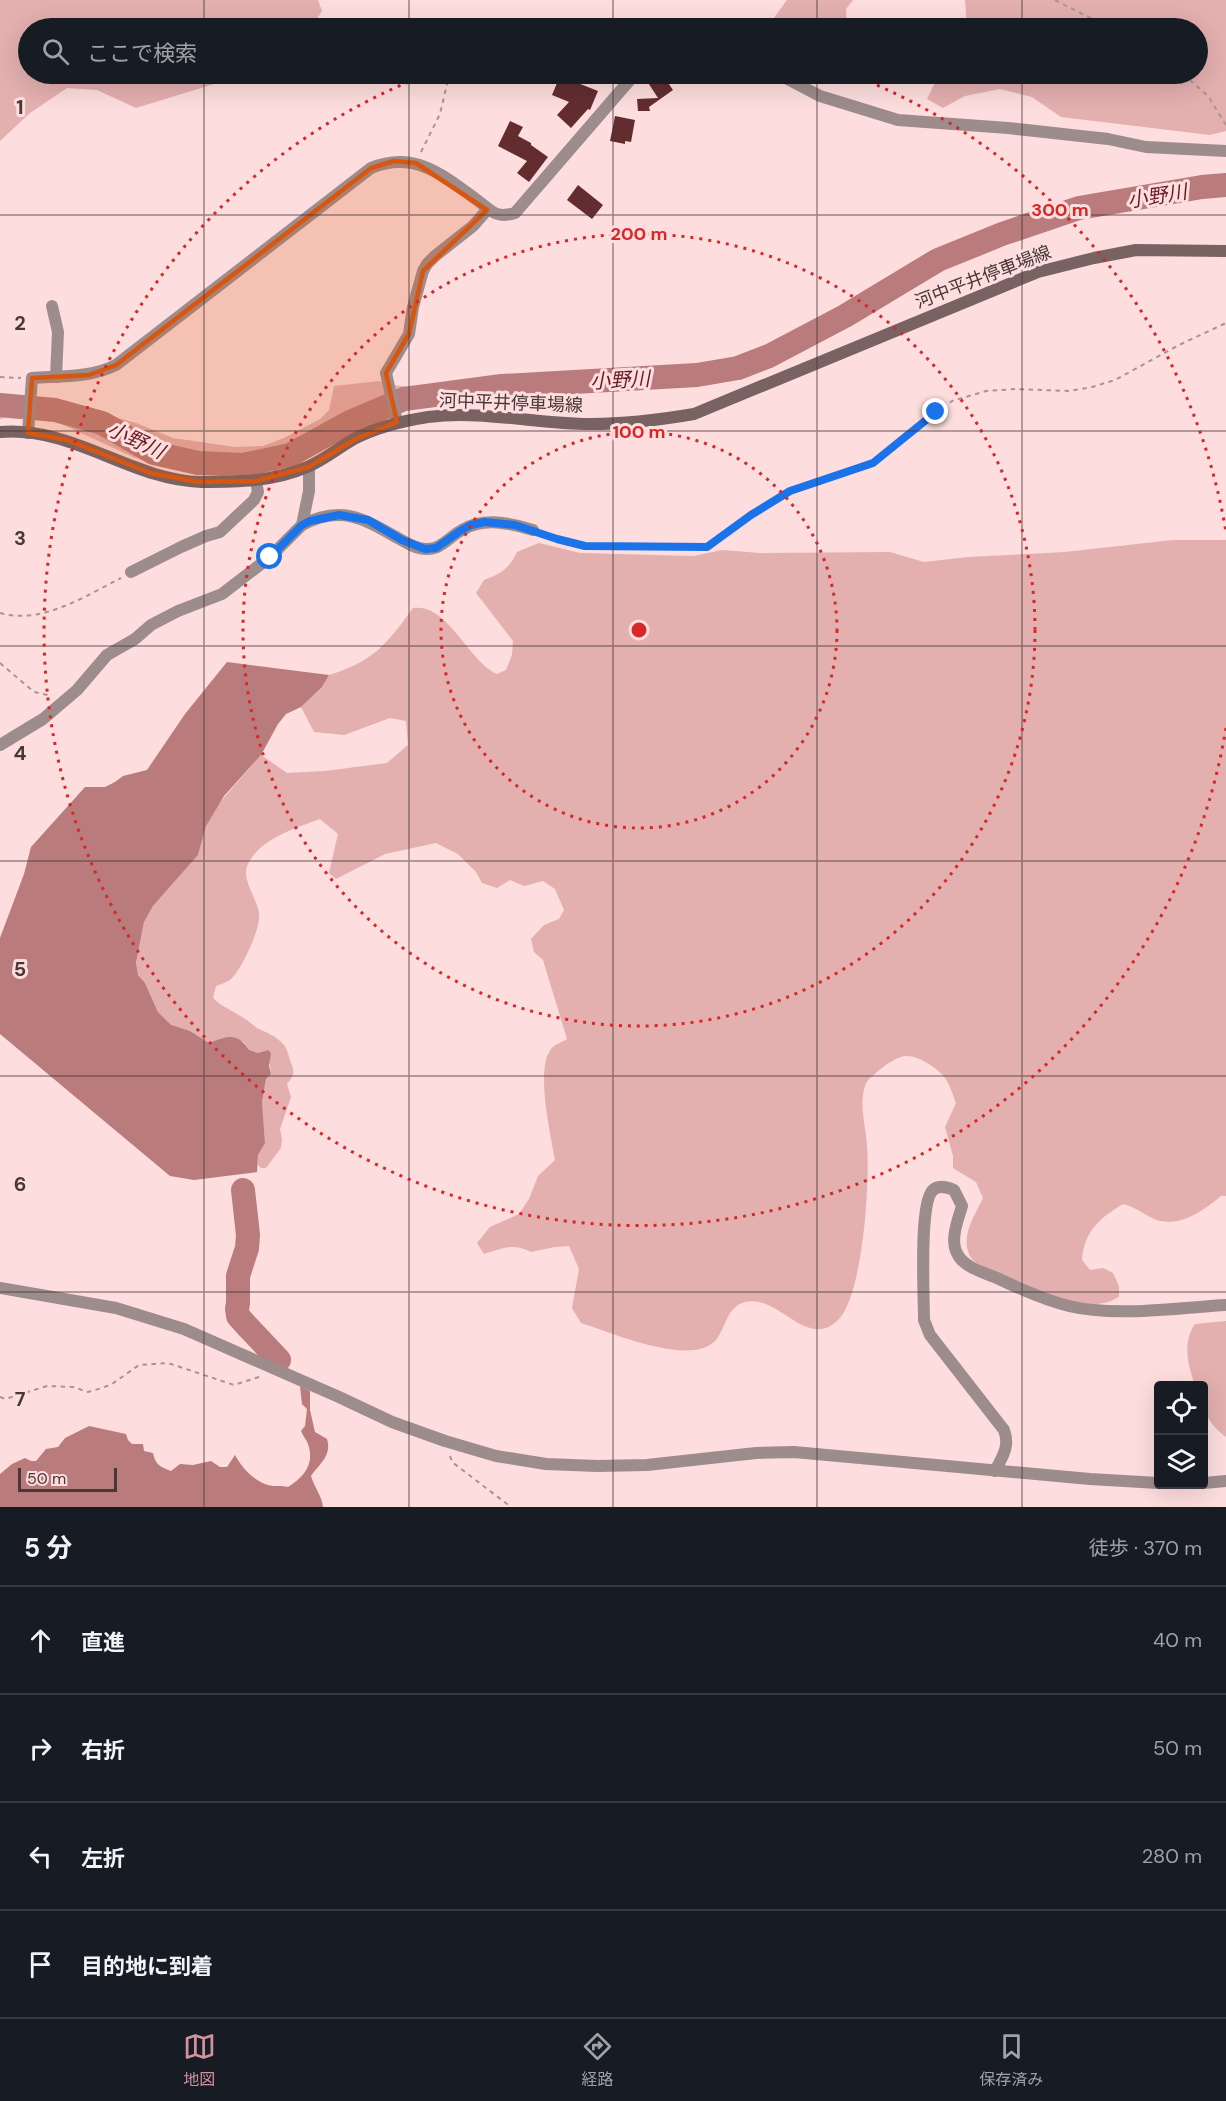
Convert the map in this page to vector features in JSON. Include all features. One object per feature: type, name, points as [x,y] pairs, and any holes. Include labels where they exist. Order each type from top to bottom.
[{"type":"main road","name":"河中平井停車場線","points":[[0,432],[28,428],[67,440],[150,473],[198,482],[256,481],[309,467],[396,418],[478,415],[589,424],[657,421],[694,414],[1038,272],[1136,250],[1226,251]]},
{"type":"street","points":[[28,428],[32,378],[89,375],[103,372],[116,365],[371,168],[394,161],[405,160],[416,163],[435,172],[487,210],[501,214],[515,213],[626,84]]},
{"type":"street","points":[[797,84],[820,96],[898,120],[1008,128],[1108,139],[1146,147],[1226,151]]},
{"type":"street","points":[[396,418],[386,373],[409,334],[413,306],[423,271],[435,256],[473,226],[487,210]]},
{"type":"street","points":[[52,306],[58,332],[56,377]]},
{"type":"street","points":[[302,525],[309,491],[309,467]]},
{"type":"street","points":[[131,573],[181,547],[220,532],[254,500],[258,492],[256,481]]},
{"type":"street","points":[[0,745],[43,719],[77,690],[107,655],[178,611],[222,594],[270,557],[302,525],[310,521],[328,517],[353,516],[368,520],[402,540],[425,549],[436,548],[460,531],[478,524],[503,522],[533,530]]},
{"type":"street","points":[[995,1471],[1008,1440],[1004,1430],[930,1335],[924,1320],[925,1213],[932,1191],[938,1187],[954,1190],[962,1206],[955,1233],[955,1248],[958,1257],[974,1268],[1031,1293],[1071,1307],[1112,1311],[1225,1305]]},
{"type":"street","points":[[0,1288],[116,1308],[184,1329],[392,1422],[496,1456],[546,1464],[647,1465],[756,1453],[794,1452],[995,1471],[1154,1483]]},
{"type":"street","points":[[1208,1483],[1226,1481]]},
{"type":"path","points":[[1054,0],[1090,18]]},
{"type":"path","points":[[416,163],[440,114],[447,84]]},
{"type":"path","points":[[1194,84],[1208,96],[1226,125]]},
{"type":"path","points":[[533,530],[585,546],[707,547],[751,515],[790,491],[873,463],[936,412],[958,398],[986,391],[1016,389],[1069,391],[1092,387],[1115,380],[1179,345],[1226,323]]},
{"type":"path","points":[[0,377],[32,378]]},
{"type":"path","points":[[0,613],[21,617],[54,610],[131,573]]},
{"type":"path","points":[[0,663],[34,692],[65,699]]},
{"type":"path","points":[[0,1396],[5,1398],[47,1386],[88,1392],[112,1384],[139,1365],[168,1363],[234,1384],[276,1371]]},
{"type":"path","points":[[445,1441],[452,1462],[511,1507]]},
{"type":"highlighted area","points":[[394,161],[416,163],[487,210],[423,271],[409,334],[386,373],[397,422],[356,439],[309,467],[256,481],[198,482],[150,473],[67,440],[28,433],[32,378],[89,375],[116,365],[371,168]]},
{"type":"shaded area","points":[[0,0],[318,0],[322,11],[317,18],[18,18],[18,84],[214,84],[136,108],[97,90],[67,88],[30,113],[0,141]]},
{"type":"shaded area","points":[[787,0],[853,0],[846,9],[846,18],[774,18]]},
{"type":"shaded area","points":[[965,0],[1226,0],[1226,131],[1210,135],[1061,117],[1032,97],[1000,89],[965,96],[943,108],[927,99],[934,84],[1208,84],[1208,18],[966,18]]},
{"type":"shaded area","points":[[379,381],[392,385],[455,392],[382,419],[349,434],[324,449],[296,460],[269,469],[241,473],[188,471],[159,465],[133,457],[55,421],[0,419],[0,394],[41,398],[136,423],[173,438],[235,447],[263,446],[320,419],[329,410],[334,386]]},
{"type":"shaded area","points":[[1173,540],[1226,540],[1226,1196],[1221,1196],[1198,1213],[1171,1222],[1152,1218],[1123,1204],[1100,1220],[1086,1241],[1082,1260],[1090,1270],[1103,1268],[1113,1273],[1119,1286],[1119,1297],[1114,1300],[1092,1305],[1065,1301],[1004,1277],[971,1258],[967,1238],[983,1198],[976,1182],[953,1168],[953,1156],[945,1127],[956,1103],[942,1074],[922,1060],[906,1056],[884,1066],[866,1083],[863,1106],[868,1163],[863,1237],[854,1286],[847,1306],[839,1319],[827,1327],[816,1329],[804,1326],[770,1306],[758,1302],[745,1302],[730,1313],[715,1341],[703,1348],[688,1350],[669,1349],[630,1340],[581,1323],[572,1308],[579,1269],[569,1246],[531,1252],[508,1247],[484,1254],[477,1243],[490,1227],[519,1214],[529,1199],[538,1176],[555,1160],[548,1120],[544,1071],[551,1049],[567,1039],[543,960],[534,952],[531,939],[544,925],[559,919],[564,910],[555,889],[543,881],[524,886],[510,880],[497,888],[482,883],[476,872],[458,854],[436,843],[385,854],[336,879],[329,873],[338,834],[320,819],[271,840],[262,846],[249,862],[246,876],[259,912],[258,925],[245,959],[230,979],[216,986],[213,998],[279,1040],[286,1049],[292,1066],[293,1074],[287,1084],[291,1097],[280,1129],[281,1148],[266,1168],[258,1165],[258,1155],[265,1143],[262,1102],[266,1079],[271,1074],[268,1050],[258,1053],[249,1050],[244,1042],[223,1038],[209,1043],[190,1031],[171,1026],[158,1012],[145,983],[138,975],[136,964],[144,922],[153,906],[198,855],[206,826],[215,808],[261,755],[287,773],[325,771],[387,763],[408,745],[406,721],[390,718],[344,735],[314,732],[301,707],[322,687],[329,675],[368,658],[387,642],[413,608],[425,609],[437,614],[486,667],[497,674],[506,670],[512,655],[513,641],[476,593],[484,580],[508,567],[517,552],[539,543],[580,553],[694,556],[722,550],[760,553],[890,552],[924,562],[968,557],[1065,552]]},
{"type":"shaded area","points":[[227,662],[329,675],[322,687],[301,707],[286,714],[261,755],[224,796],[206,826],[198,855],[153,906],[144,922],[136,963],[138,975],[145,983],[158,1012],[171,1025],[190,1031],[209,1043],[232,1037],[240,1040],[249,1050],[258,1053],[268,1050],[271,1053],[269,1066],[271,1074],[266,1079],[262,1102],[265,1143],[258,1155],[257,1172],[194,1180],[170,1176],[0,1034],[0,938],[24,874],[31,847],[85,787],[105,787],[123,776],[147,770],[185,714]]},
{"type":"shaded area","points":[[1226,1321],[1226,1437],[1208,1417],[1208,1381],[1194,1381],[1190,1370],[1187,1346],[1195,1324]]},
{"type":"shaded area","points":[[300,1386],[310,1391],[310,1410],[315,1432],[327,1439],[327,1455],[311,1476],[323,1507],[0,1507],[0,1474],[12,1464],[25,1458],[36,1461],[46,1449],[58,1447],[65,1438],[89,1426],[126,1434],[132,1444],[143,1444],[144,1451],[153,1453],[159,1465],[171,1471],[180,1464],[193,1465],[211,1461],[220,1467],[227,1467],[235,1455],[253,1477],[270,1486],[288,1487],[307,1469],[310,1458],[308,1444],[301,1431],[305,1426],[307,1409],[302,1404]]},
{"type":"building","points":[[557,84],[580,84],[598,91],[590,110],[588,109],[571,128],[557,115],[569,102],[552,95]]},
{"type":"building","points":[[649,84],[669,84],[673,90],[649,107],[650,111],[638,111],[637,99],[658,98]]},
{"type":"building","points":[[615,116],[635,120],[631,142],[625,141],[625,144],[610,141]]},
{"type":"building","points":[[510,121],[523,127],[518,136],[548,157],[529,182],[517,173],[527,161],[498,146]]},
{"type":"building","points":[[578,185],[603,205],[592,219],[567,200]]},
{"type":"waterway","name":"小野川","points":[[0,405],[55,410],[102,423],[154,453],[198,463],[243,465],[290,455],[350,422],[404,399],[502,386],[697,375],[738,368],[769,356],[845,316],[938,260],[1002,234],[1079,208],[1226,185]]},
{"type":"waterway","points":[[243,1190],[248,1235],[247,1248],[238,1276],[238,1316],[279,1360]]},
{"type":"route","points":[[270,557],[302,525],[339,515],[368,520],[402,540],[425,549],[436,548],[471,525],[485,522],[503,522],[585,546],[707,547],[751,515],[790,491],[873,463],[936,412]]}]
